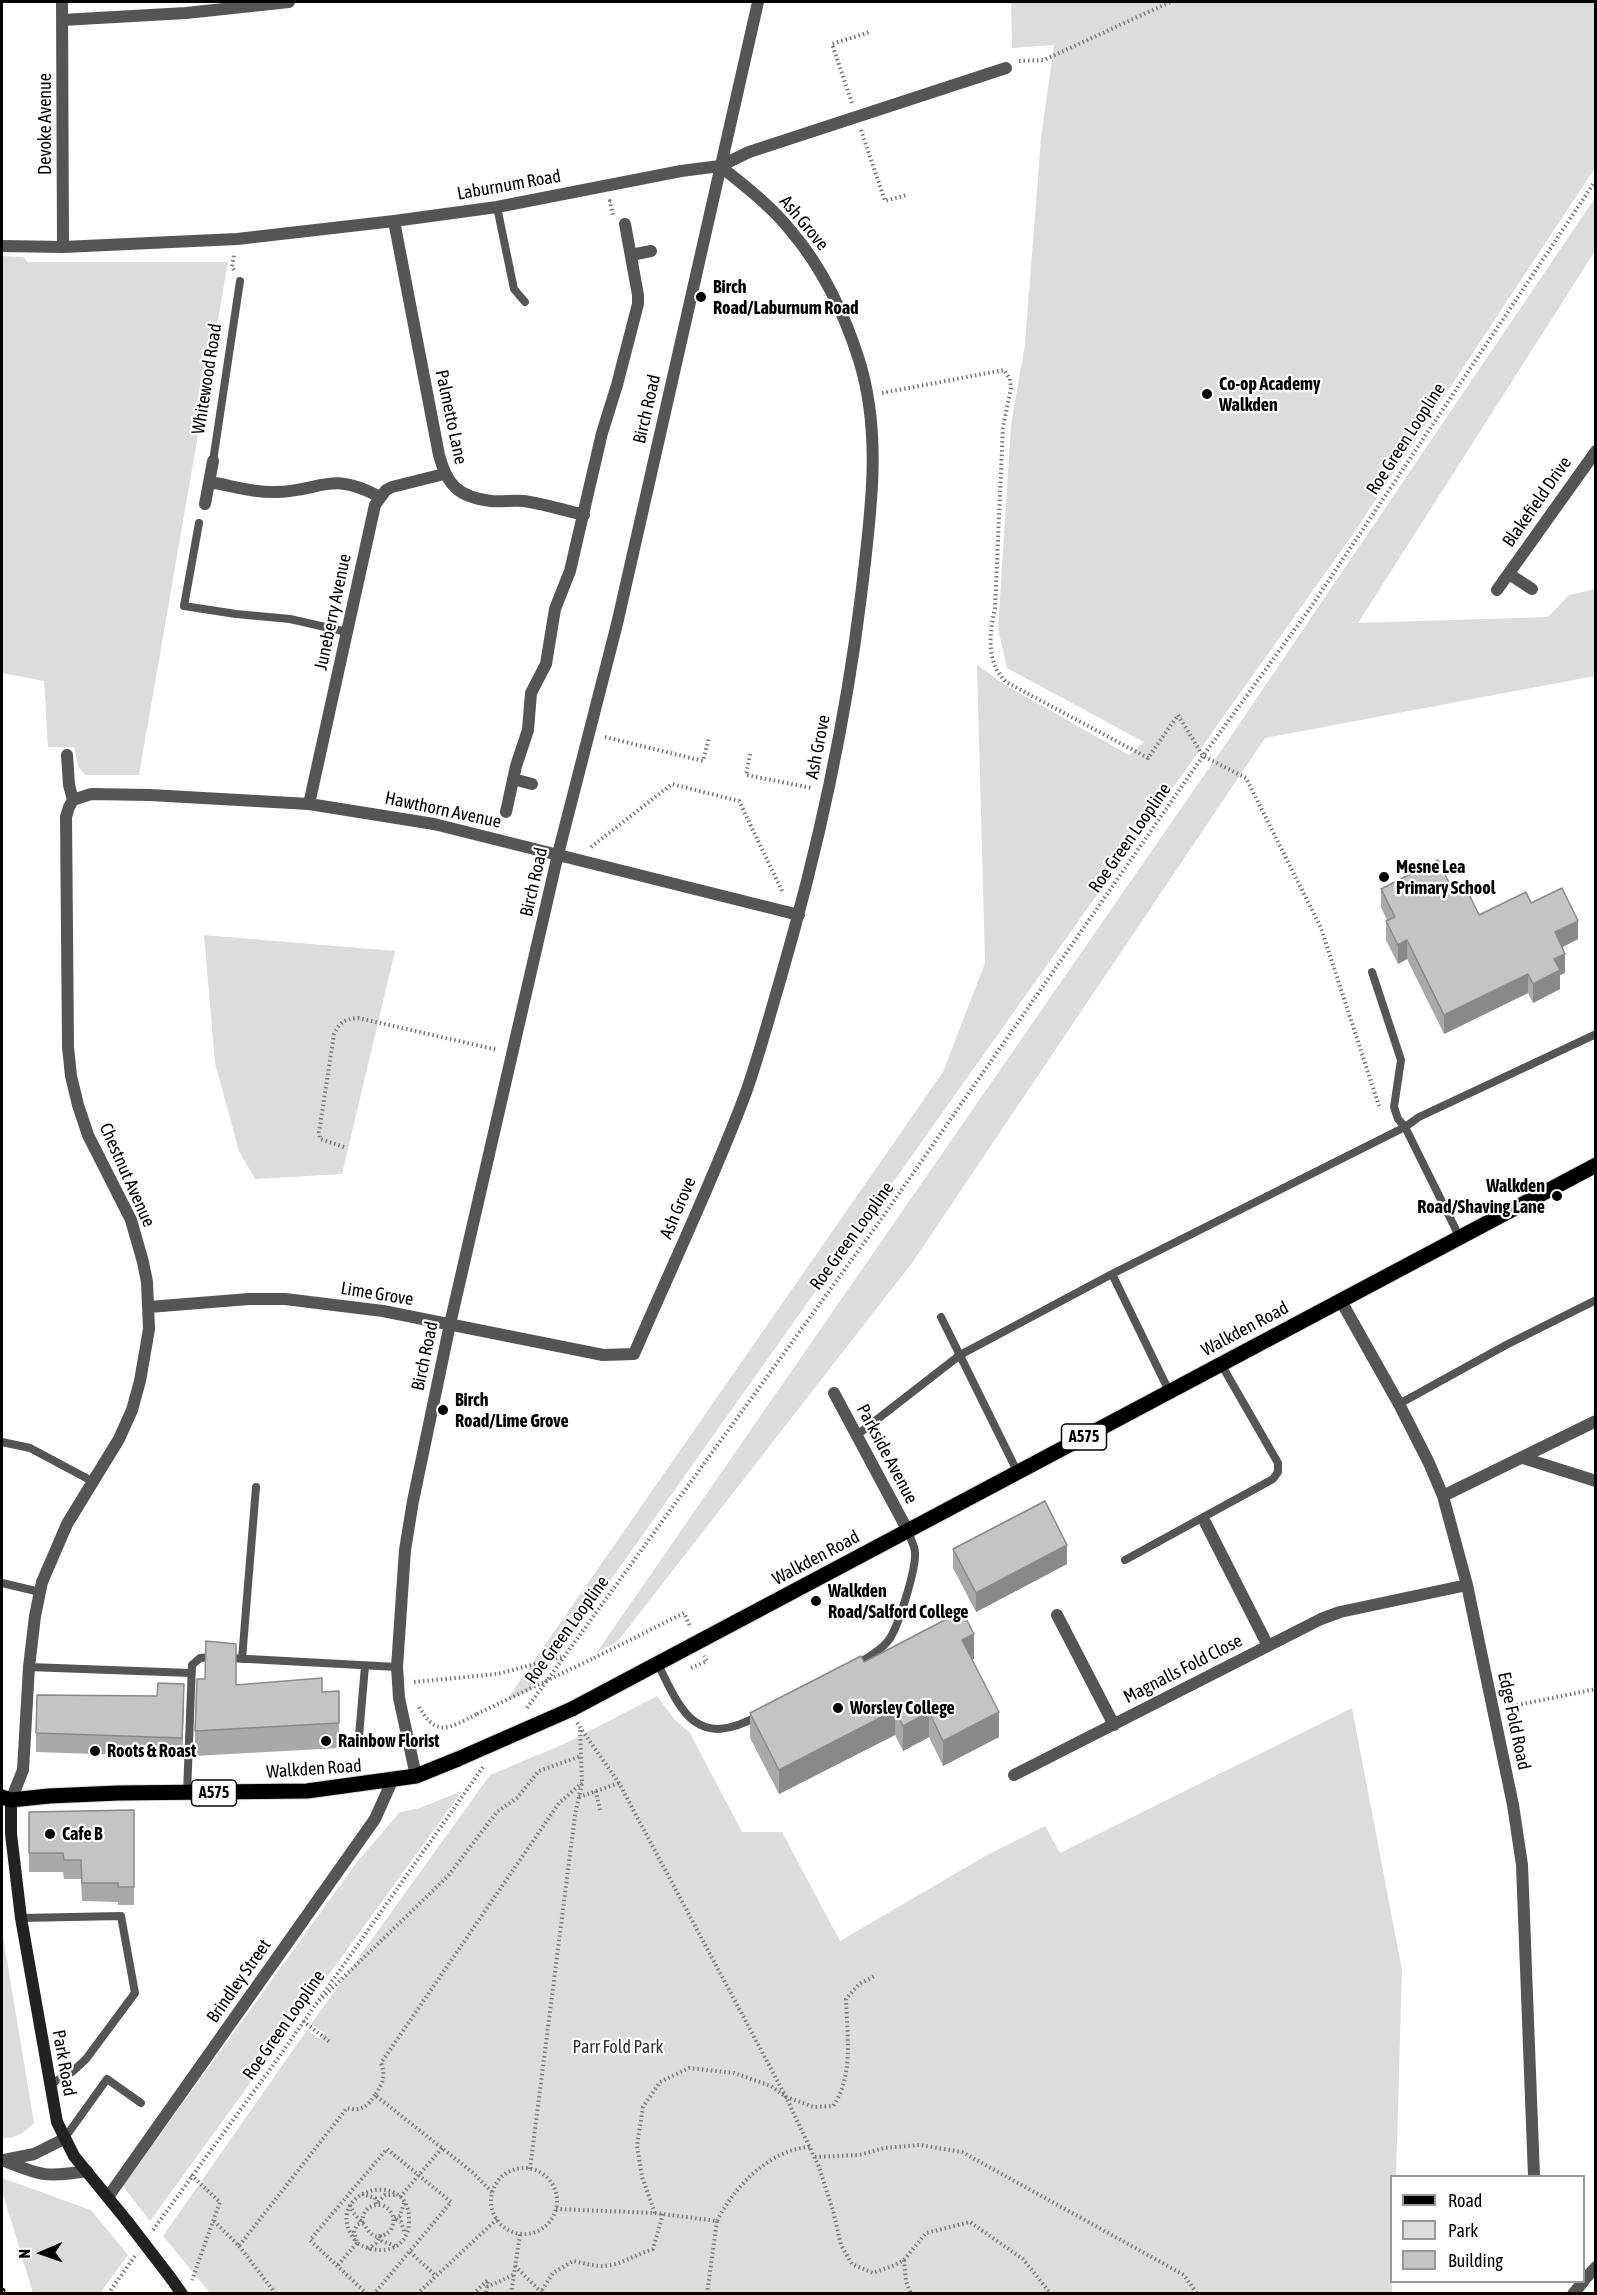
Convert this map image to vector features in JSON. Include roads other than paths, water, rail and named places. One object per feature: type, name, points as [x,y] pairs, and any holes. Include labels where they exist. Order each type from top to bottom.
[{"type":"main road","name":"Walkden Road","points":[[5,1801],[49,1796],[118,1793],[307,1791],[416,1776],[572,1709],[1596,1165]]},
{"type":"street","name":"Devoke Avenue","points":[[62,2],[63,247]]},
{"type":"street","points":[[62,20],[186,13],[289,2]]},
{"type":"street","name":"Birch Road","points":[[416,1776],[399,1698],[397,1667],[403,1572],[413,1502],[450,1324],[558,854],[617,624],[758,2]]},
{"type":"street","name":"Laburnum Road","points":[[2,246],[63,247],[237,239],[497,207],[681,171],[720,166],[749,152],[1006,68]]},
{"type":"street","name":"Ash Grove","points":[[634,1354],[745,1094],[828,791],[846,698],[870,524],[873,469],[868,396],[860,361],[838,307],[812,257],[790,230],[763,202],[720,166]]},
{"type":"street","name":"Palmetto Lane","points":[[394,221],[444,474],[449,483],[457,490],[490,501],[523,501],[584,515]]},
{"type":"street","points":[[506,812],[528,730],[531,693],[546,664],[555,609],[570,571],[602,433],[638,304],[625,224]]},
{"type":"street","points":[[631,255],[651,251]]},
{"type":"street","name":"Blakefield Drive","points":[[1497,590],[1596,451]]},
{"type":"street","name":"Whitewood Road","points":[[205,504],[213,461]]},
{"type":"street","points":[[209,482],[274,492],[332,482],[347,483],[380,497],[392,487],[444,474]]},
{"type":"street","name":"Juneberry Avenue","points":[[309,804],[373,512],[380,497]]},
{"type":"street","name":"Blakefield Drive","points":[[1509,574],[1532,589]]},
{"type":"street","name":"Chestnut Avenue","points":[[5,1801],[23,1770],[29,1667],[40,1592],[67,1524],[119,1439],[132,1410],[147,1352],[148,1306],[143,1262],[130,1220],[88,1135],[71,1076],[68,1047],[66,817],[73,800],[69,785],[67,755]]},
{"type":"street","points":[[513,779],[532,784]]},
{"type":"street","name":"Hawthorn Avenue","points":[[73,800],[91,794],[126,794],[309,804],[434,824],[796,914]]},
{"type":"street","name":"Lime Grove","points":[[148,1306],[249,1299],[285,1299],[383,1311],[603,1355],[634,1354]]},
{"type":"street","name":"Edge Fold Road","points":[[1341,1301],[1399,1404],[1429,1463],[1443,1496],[1467,1585],[1513,1805],[1522,1865],[1534,2175]]},
{"type":"street","name":"Parkside Avenue","points":[[834,1393],[908,1531]]},
{"type":"street","points":[[1443,1496],[1596,1421]]},
{"type":"street","points":[[1523,1458],[1596,1481]]},
{"type":"street","name":"Magnalls Fold Close","points":[[1205,1522],[1268,1646]]},
{"type":"street","name":"Magnalls Fold Close","points":[[1014,1775],[1340,1612],[1467,1585]]},
{"type":"street","name":"Magnalls Fold Close","points":[[1058,1615],[1114,1725]]},
{"type":"street","name":"Brindley Street","points":[[108,2197],[375,1819],[392,1781]]},
{"type":"street","name":"Park Road","points":[[5,1801],[21,1918],[57,2121],[74,2156],[182,2294]]},
{"type":"street","points":[[2,2160],[34,2154],[64,2139]]},
{"type":"street","points":[[2,2160],[39,2175],[56,2176],[87,2171]]},
{"type":"lane","points":[[497,207],[514,290],[525,303]]},
{"type":"lane","name":"Whitewood Road","points":[[213,461],[240,281]]},
{"type":"lane","points":[[199,523],[184,606],[290,620],[346,632]]},
{"type":"lane","points":[[1372,972],[1401,1060],[1394,1107],[1398,1119],[1405,1127],[1459,1236]]},
{"type":"lane","points":[[857,1435],[960,1355],[1112,1274],[1405,1127],[1419,1117],[1596,1034]]},
{"type":"lane","points":[[1112,1274],[1169,1391]]},
{"type":"lane","points":[[1399,1404],[1506,1345],[1596,1300]]},
{"type":"lane","points":[[941,1317],[1018,1473]]},
{"type":"lane","points":[[1125,1560],[1273,1479],[1278,1472],[1278,1463],[1221,1364]]},
{"type":"lane","points":[[2,1442],[30,1448],[92,1481]]},
{"type":"lane","points":[[242,1659],[256,1487]]},
{"type":"lane","points":[[851,1667],[889,1641],[896,1629],[910,1583],[915,1552],[908,1531]]},
{"type":"lane","points":[[2,1583],[40,1592]]},
{"type":"lane","points":[[187,1794],[191,1673],[192,1665],[200,1658],[397,1667]]},
{"type":"lane","points":[[658,1664],[684,1713],[692,1721],[705,1728],[729,1728],[744,1724],[764,1714]]},
{"type":"lane","points":[[359,1736],[365,1666]]},
{"type":"lane","points":[[29,1667],[191,1673]]},
{"type":"lane","points":[[21,1918],[121,1916],[135,1993],[86,2059],[72,2072],[49,2085]]},
{"type":"lane","points":[[64,2139],[107,2079],[141,2103]]},
{"type":"place","name":"Birch Road/Laburnum Road","points":[[701,297]]},
{"type":"place","name":"Co-op Academy Walkden","points":[[1207,394]]},
{"type":"place","name":"Mesne Lea Primary School","points":[[1384,877]]},
{"type":"place","name":"Walkden Road/Shaving Lane","points":[[1557,1196]]},
{"type":"place","name":"Birch Road/Lime Grove","points":[[443,1410]]},
{"type":"place","name":"Walkden Road/Salford College","points":[[816,1601]]},
{"type":"place","name":"Worsley College","points":[[838,1708]]},
{"type":"place","name":"Rainbow Florist","points":[[326,1741]]},
{"type":"place","name":"Roots & Roast","points":[[95,1751]]},
{"type":"place","name":"Cafe B","points":[[50,1834]]},
{"type":"park label","name":"Parr Fold Park","points":[[618,2047]]}]
